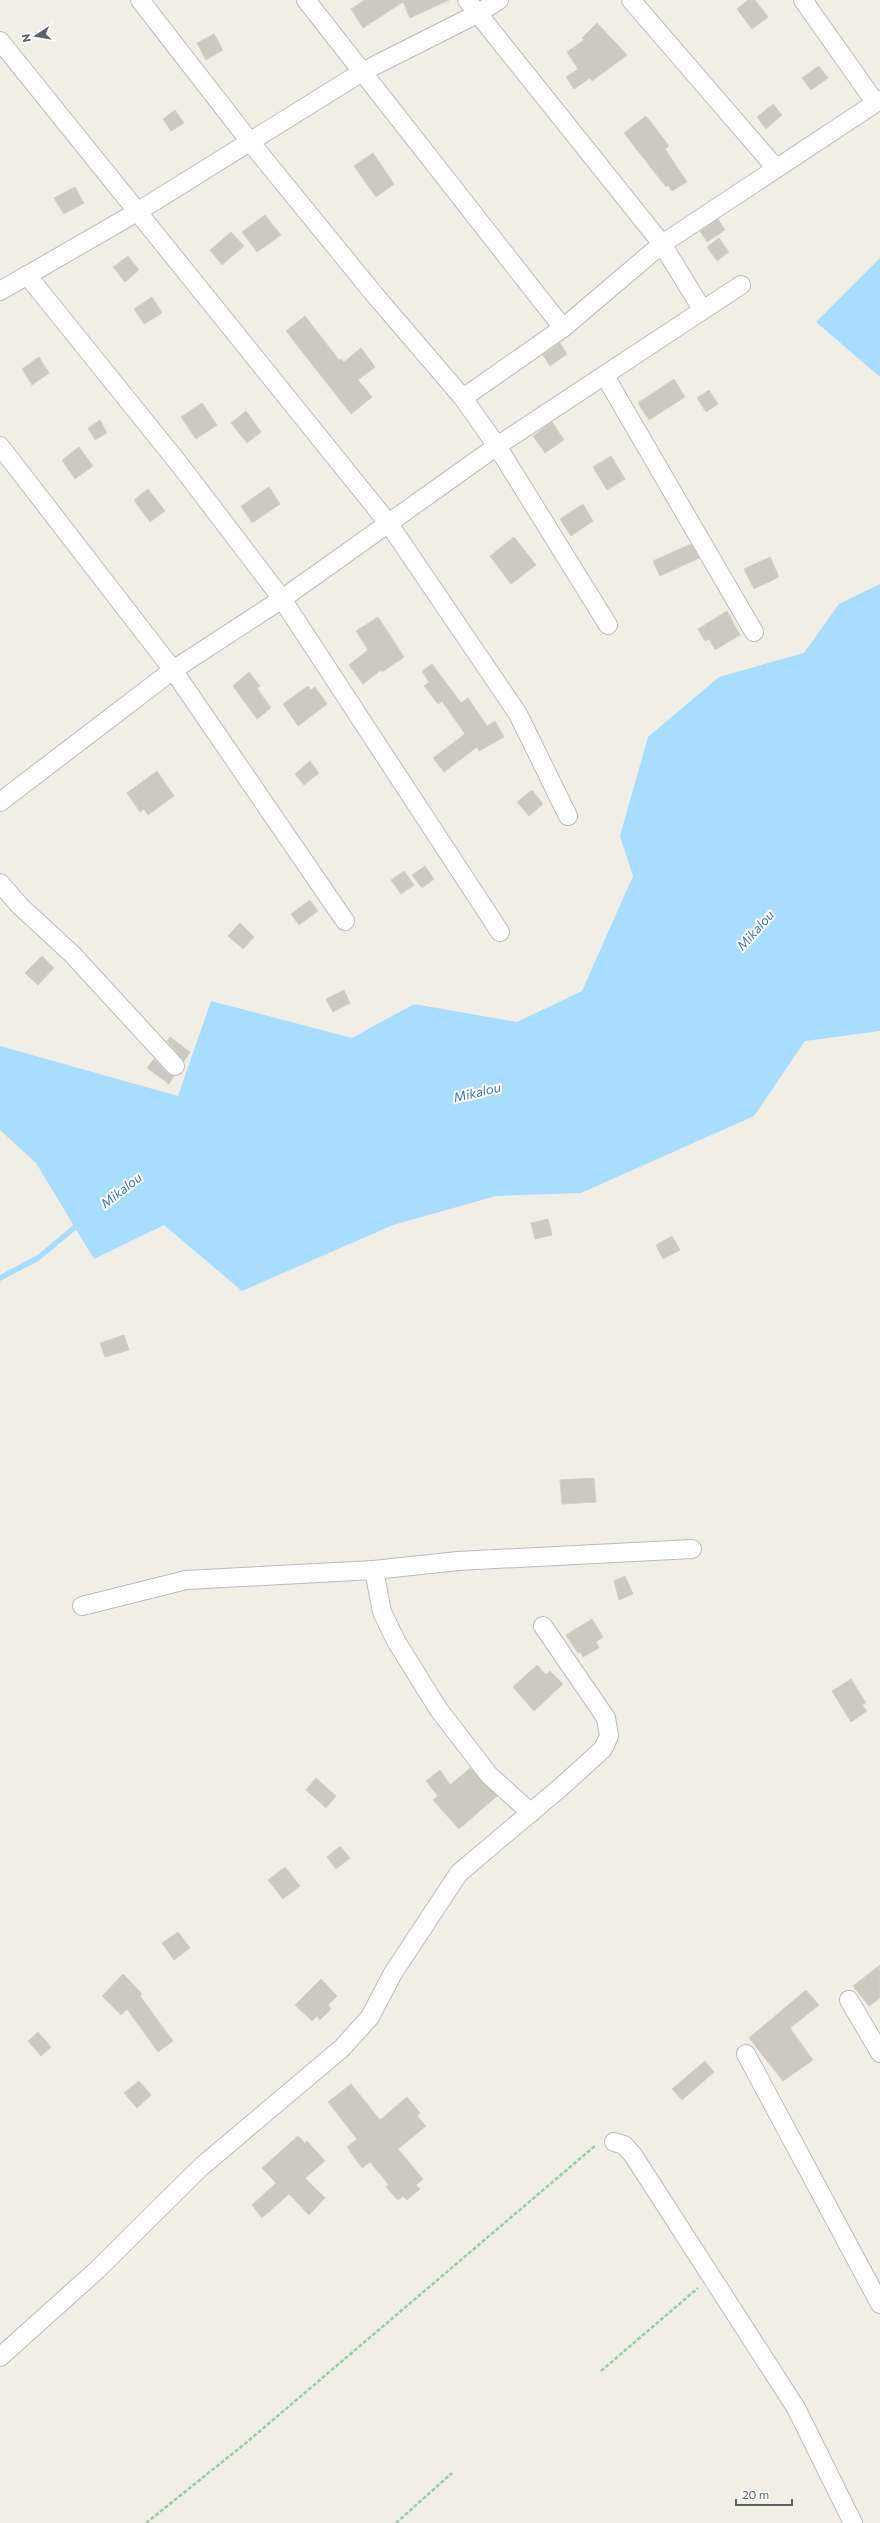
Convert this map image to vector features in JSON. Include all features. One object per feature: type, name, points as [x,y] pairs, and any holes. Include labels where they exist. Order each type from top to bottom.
[{"type":"street","points":[[140,0],[251,143],[374,294],[463,398],[497,446],[608,625]]},
{"type":"street","points":[[306,0],[563,328]]},
{"type":"street","points":[[0,291],[137,212],[251,143],[362,72],[472,7],[499,0]]},
{"type":"street","points":[[631,0],[775,167]]},
{"type":"street","points":[[463,398],[563,328],[662,244],[775,167],[878,101],[803,0]]},
{"type":"street","points":[[472,7],[662,244],[702,309]]},
{"type":"street","points":[[0,41],[389,524],[518,714],[568,816]]},
{"type":"street","points":[[27,275],[180,465],[282,599],[500,932]]},
{"type":"street","points":[[0,802],[173,670],[282,599],[497,446],[605,376],[702,309],[741,285]]},
{"type":"street","points":[[605,376],[754,632]]},
{"type":"street","points":[[0,446],[173,670],[345,921]]},
{"type":"street","points":[[0,883],[20,906],[72,954],[174,1066]]},
{"type":"street","points":[[82,1606],[186,1580],[374,1570],[458,1561],[692,1549]]},
{"type":"street","points":[[374,1570],[382,1612],[396,1641],[440,1710],[489,1774],[531,1813]]},
{"type":"street","points":[[0,2357],[97,2270],[201,2168],[342,2048],[370,2017],[394,1973],[459,1873],[531,1813],[598,1753],[609,1736],[606,1718],[542,1626]]},
{"type":"street","points":[[849,2000],[880,2053]]},
{"type":"street","points":[[746,2054],[880,2304]]},
{"type":"street","points":[[614,2142],[624,2145],[633,2154],[710,2278],[796,2408],[853,2523]]},
{"type":"path","points":[[146,2523],[247,2442],[591,2147],[603,2142],[614,2142]]},
{"type":"path","points":[[600,2371],[710,2278]]},
{"type":"path","points":[[396,2523],[452,2473]]},
{"type":"water","points":[[880,258],[880,377],[816,322]]},
{"type":"water","points":[[880,584],[880,1031],[805,1041],[754,1116],[581,1193],[496,1196],[393,1225],[242,1291],[164,1225],[94,1259],[36,1163],[0,1130],[0,1046],[178,1096],[211,1001],[352,1038],[414,1004],[517,1022],[582,991],[633,876],[620,836],[648,737],[719,677],[804,653],[839,604]]},
{"type":"building","points":[[365,0],[449,0],[410,18],[403,2],[363,28],[351,9]]},
{"type":"building","points":[[748,0],[755,0],[768,17],[752,29],[737,9]]},
{"type":"building","points":[[597,23],[627,55],[592,81],[590,78],[574,89],[566,77],[578,69],[567,52],[584,40],[582,38]]},
{"type":"building","points":[[214,34],[223,50],[206,60],[197,43]]},
{"type":"building","points":[[819,66],[828,78],[811,90],[802,78]]},
{"type":"building","points":[[773,104],[782,115],[766,129],[757,117]]},
{"type":"building","points":[[175,110],[184,123],[171,131],[163,119]]},
{"type":"building","points":[[646,116],[669,146],[665,149],[687,182],[672,191],[668,185],[666,187],[624,133]]},
{"type":"building","points":[[373,153],[394,184],[376,197],[354,166]]},
{"type":"building","points":[[75,187],[84,203],[64,214],[54,198]]},
{"type":"building","points":[[265,215],[281,235],[257,252],[242,232]]},
{"type":"building","points":[[718,219],[725,230],[707,242],[700,231]]},
{"type":"building","points":[[231,232],[244,246],[222,265],[210,250]]},
{"type":"building","points":[[719,238],[729,252],[717,261],[707,247]]},
{"type":"building","points":[[128,256],[139,270],[125,282],[113,267]]},
{"type":"building","points":[[152,297],[162,313],[144,324],[134,309]]},
{"type":"building","points":[[305,316],[339,360],[341,359],[344,362],[361,348],[375,367],[358,380],[372,397],[351,414],[286,331]]},
{"type":"building","points":[[560,343],[567,354],[550,366],[543,355]]},
{"type":"building","points":[[39,357],[49,373],[32,385],[22,369]]},
{"type":"building","points":[[674,379],[685,397],[649,420],[638,403]]},
{"type":"building","points":[[709,390],[718,404],[706,412],[697,398]]},
{"type":"building","points":[[202,403],[217,425],[196,439],[181,417]]},
{"type":"building","points":[[246,411],[261,432],[247,443],[231,423]]},
{"type":"building","points":[[100,420],[107,433],[95,440],[88,428]]},
{"type":"building","points":[[552,422],[564,440],[545,453],[533,436]]},
{"type":"building","points":[[79,447],[93,466],[75,479],[62,460]]},
{"type":"building","points":[[611,456],[625,479],[607,490],[593,467]]},
{"type":"building","points":[[269,487],[280,504],[252,523],[241,506]]},
{"type":"building","points":[[148,489],[165,511],[150,522],[134,500]]},
{"type":"building","points":[[583,504],[593,521],[571,536],[560,519]]},
{"type":"building","points":[[514,537],[536,565],[511,584],[490,556]]},
{"type":"building","points":[[691,544],[699,558],[660,576],[653,561]]},
{"type":"building","points":[[770,557],[779,577],[754,589],[744,569]]},
{"type":"building","points":[[727,611],[740,635],[715,650],[709,639],[705,641],[698,629]]},
{"type":"building","points":[[378,617],[404,657],[382,672],[381,670],[363,684],[349,665],[368,650],[356,631]]},
{"type":"building","points":[[432,664],[461,703],[468,698],[487,726],[495,721],[504,737],[479,751],[477,747],[444,772],[433,758],[465,734],[442,701],[438,704],[424,686],[429,682],[422,671]]},
{"type":"building","points":[[249,672],[260,686],[257,688],[271,708],[257,719],[233,686]]},
{"type":"building","points":[[308,686],[311,690],[315,687],[327,704],[298,726],[283,704]]},
{"type":"building","points":[[310,761],[319,773],[304,785],[295,774]]},
{"type":"building","points":[[157,771],[174,796],[148,815],[144,809],[140,812],[127,793]]},
{"type":"building","points":[[532,790],[543,804],[529,816],[517,802]]},
{"type":"building","points":[[425,866],[434,879],[422,888],[412,875]]},
{"type":"building","points":[[404,871],[414,885],[401,894],[391,880]]},
{"type":"building","points":[[310,900],[318,911],[299,925],[291,914]]},
{"type":"building","points":[[240,923],[254,937],[243,949],[228,936]]},
{"type":"building","points":[[42,956],[54,968],[38,985],[25,973]]},
{"type":"building","points":[[344,990],[350,1003],[333,1012],[326,999]]},
{"type":"building","points":[[170,1037],[190,1052],[184,1061],[167,1041]]},
{"type":"building","points":[[154,1059],[167,1073],[174,1076],[169,1084],[147,1068]]},
{"type":"building","points":[[548,1219],[552,1235],[535,1239],[531,1223]]},
{"type":"building","points":[[672,1236],[680,1250],[663,1259],[656,1245]]},
{"type":"building","points":[[124,1335],[129,1350],[105,1357],[100,1343]]},
{"type":"building","points":[[594,1478],[596,1502],[562,1504],[560,1480]]},
{"type":"building","points":[[625,1576],[633,1594],[619,1600],[614,1581]]},
{"type":"building","points":[[592,1619],[603,1637],[596,1642],[599,1648],[583,1657],[580,1652],[578,1653],[566,1635]]},
{"type":"building","points":[[537,1665],[546,1675],[550,1671],[563,1684],[534,1711],[513,1687]]},
{"type":"building","points":[[851,1679],[866,1703],[862,1705],[867,1711],[851,1722],[832,1691]]},
{"type":"building","points":[[470,1768],[497,1796],[459,1829],[433,1800],[438,1796],[426,1781],[440,1770],[450,1785]]},
{"type":"building","points":[[316,1778],[336,1796],[326,1808],[306,1790]]},
{"type":"building","points":[[340,1846],[350,1858],[336,1869],[327,1857]]},
{"type":"building","points":[[285,1867],[300,1886],[283,1899],[268,1880]]},
{"type":"building","points":[[178,1932],[190,1948],[174,1960],[162,1943]]},
{"type":"building","points":[[880,1965],[880,1998],[869,2006],[853,1986]]},
{"type":"building","points":[[123,1974],[142,1994],[140,1996],[173,2041],[158,2052],[127,2009],[121,2015],[102,1996]]},
{"type":"building","points":[[321,1979],[337,1996],[328,2005],[331,2009],[320,2020],[317,2016],[312,2021],[295,2005]]},
{"type":"building","points":[[806,1990],[819,2005],[790,2028],[813,2060],[783,2081],[749,2038]]},
{"type":"building","points":[[38,2032],[51,2047],[41,2056],[28,2041]]},
{"type":"building","points":[[705,2061],[714,2072],[682,2100],[672,2089]]},
{"type":"building","points":[[139,2081],[151,2095],[137,2108],[124,2093]]},
{"type":"building","points":[[351,2084],[380,2120],[407,2097],[420,2113],[417,2116],[426,2126],[398,2149],[423,2179],[416,2185],[420,2189],[407,2200],[403,2196],[398,2200],[386,2187],[389,2185],[370,2162],[362,2168],[347,2147],[357,2139],[328,2102]]},
{"type":"building","points":[[298,2136],[305,2143],[307,2141],[325,2161],[305,2178],[325,2198],[309,2215],[289,2194],[262,2218],[252,2205],[276,2183],[262,2168]]},
{"type":"waterway","name":"Mikalou","points":[[0,1278],[38,1258],[80,1223]]}]
